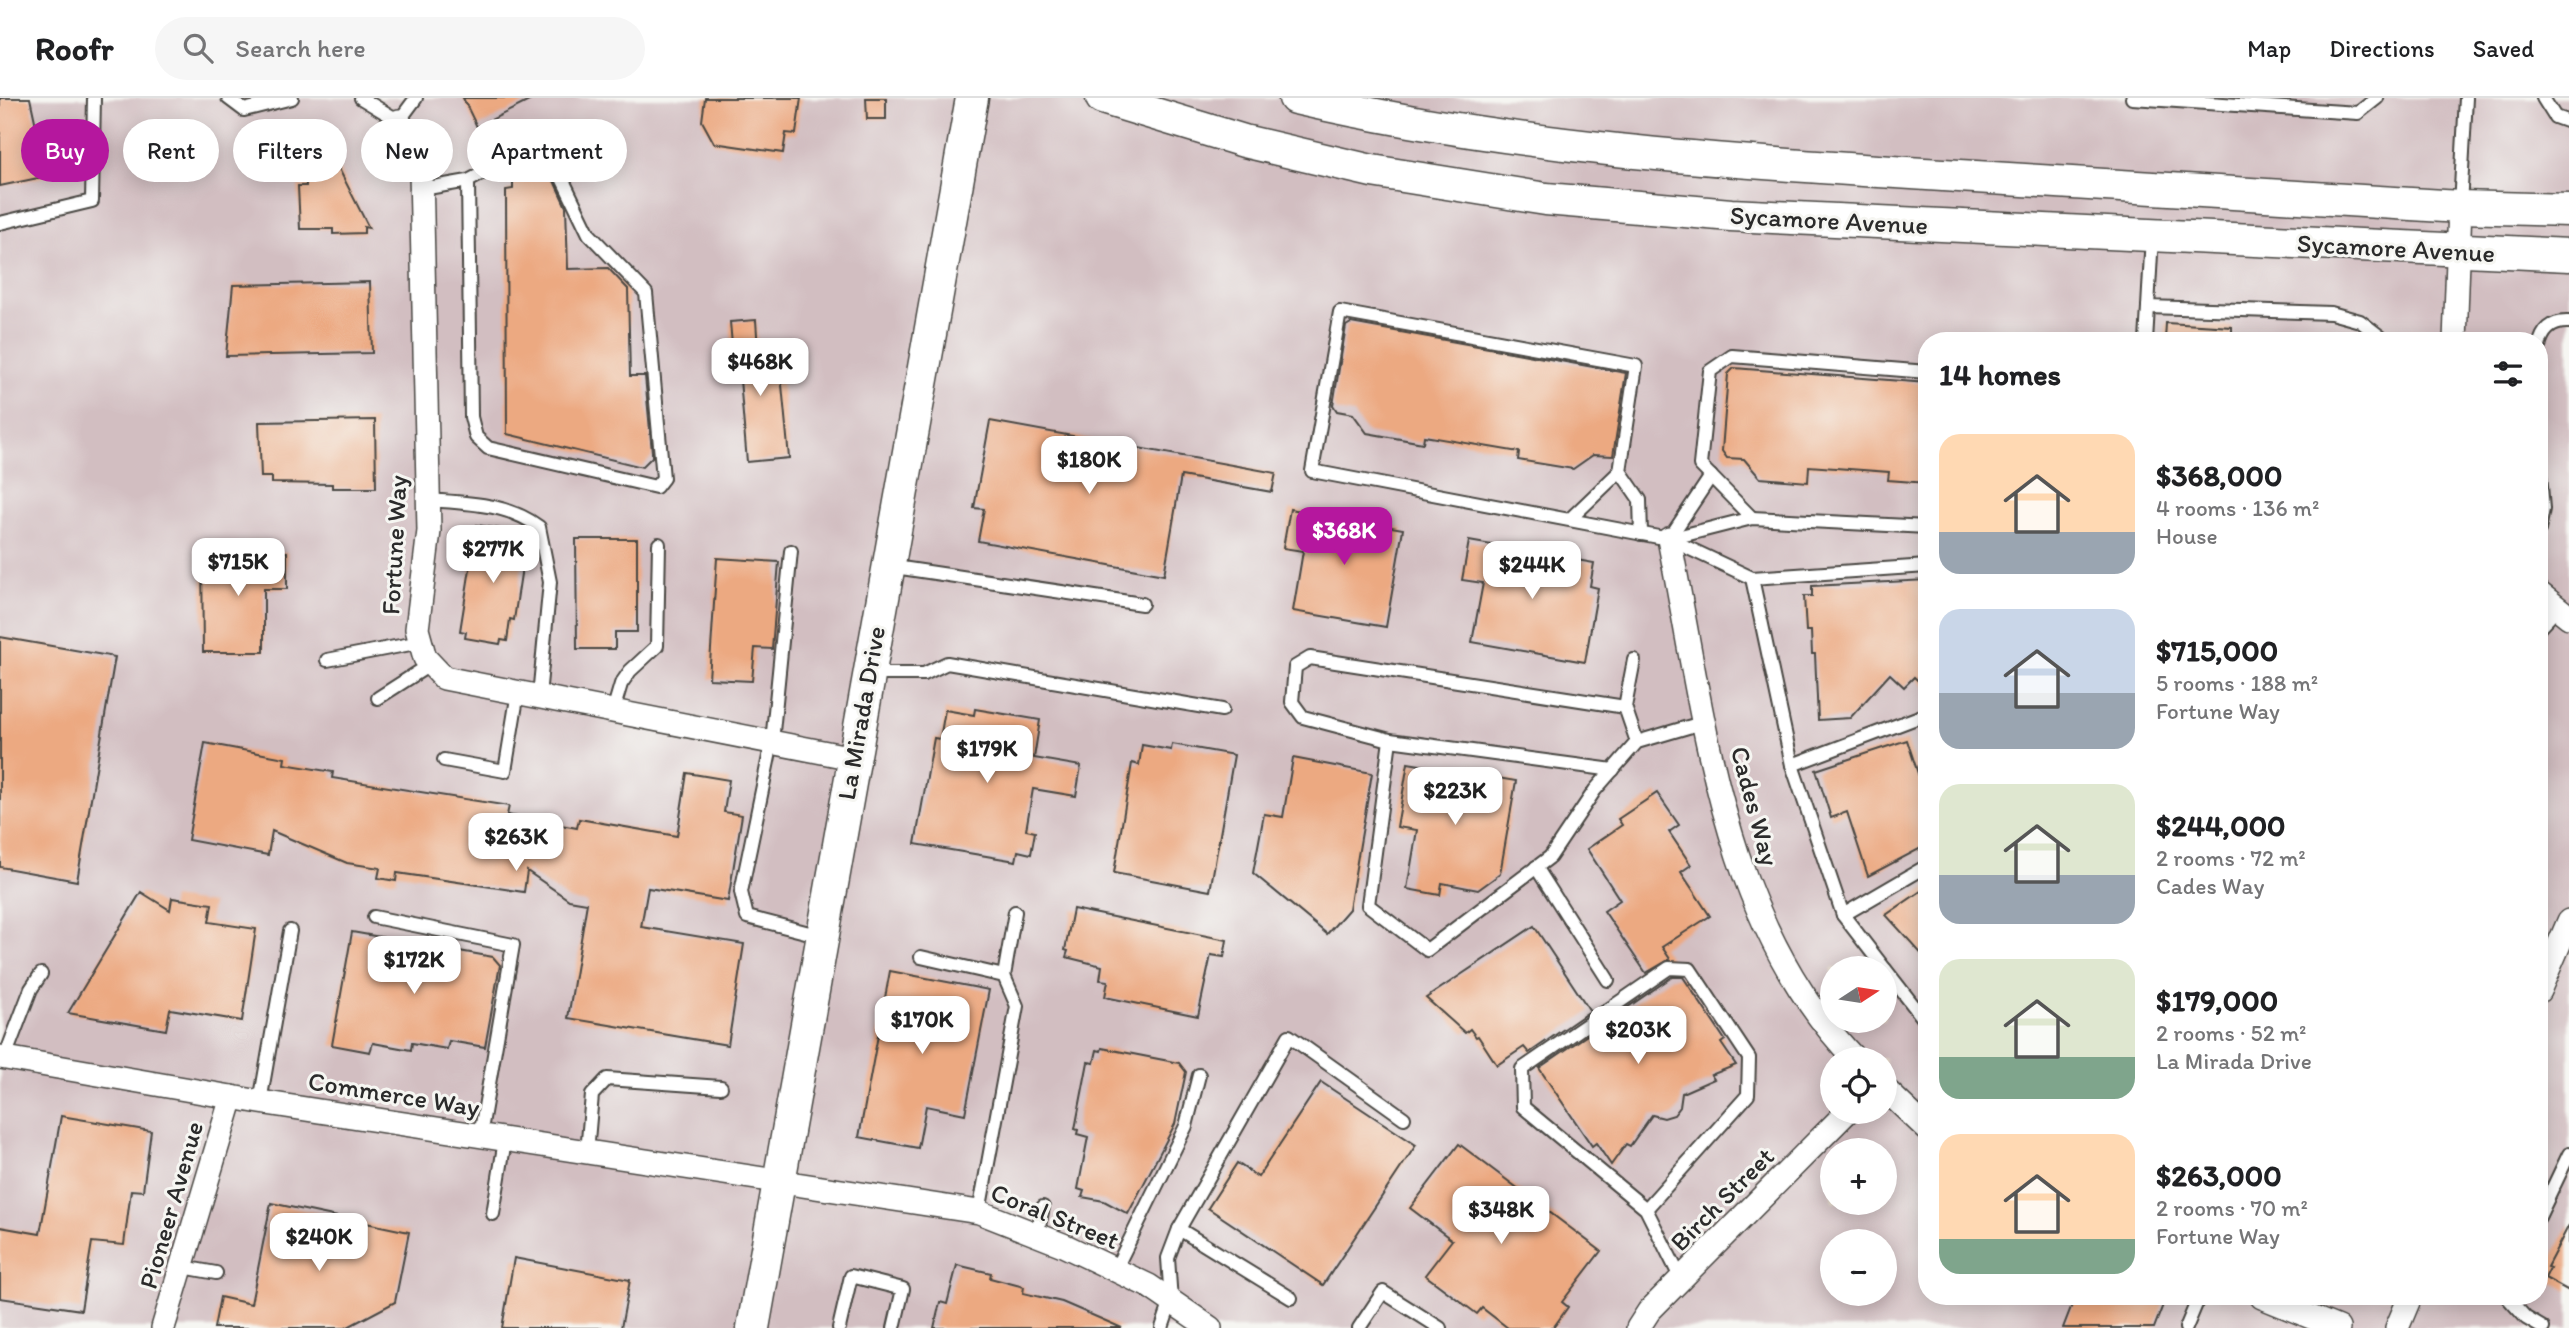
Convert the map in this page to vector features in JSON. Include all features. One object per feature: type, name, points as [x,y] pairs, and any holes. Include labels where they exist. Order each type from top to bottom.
[{"type":"main road","name":"La Mirada Drive","points":[[752,1328],[972,98]]},
{"type":"main road","name":"Sycamore Avenue","points":[[1102,98],[1244,141],[1372,171],[1546,199],[1731,215],[2569,255]]},
{"type":"main road","name":"Sycamore Avenue","points":[[1295,98],[1379,117],[1558,146],[1737,163],[2460,207],[2569,210]]},
{"type":"street","name":"Fortune Way","points":[[422,182],[429,531],[417,629],[425,658],[431,664]]},
{"type":"street","points":[[2455,332],[2460,207]]},
{"type":"street","name":"Cades Way","points":[[1669,539],[1720,794],[1744,879],[1770,938],[1803,993],[1846,1047]]},
{"type":"street","points":[[2548,600],[2564,613]]},
{"type":"street","points":[[431,664],[444,678],[853,758]]},
{"type":"street","points":[[2548,948],[2569,921]]},
{"type":"street","name":"Commerce Way","points":[[2,1057],[260,1102],[780,1183]]},
{"type":"street","name":"Pioneer Avenue","points":[[163,1328],[232,1097]]},
{"type":"street","points":[[1897,1100],[1918,1120]]},
{"type":"street","name":"Birch Street","points":[[1638,1328],[1649,1311],[1835,1124]]},
{"type":"street","name":"Coral Street","points":[[780,1183],[979,1212],[1115,1270],[1171,1301],[1210,1328]]},
{"type":"street","points":[[2282,1305],[2338,1328]]},
{"type":"street","points":[[2396,1328],[2406,1305]]},
{"type":"lane","points":[[0,223],[92,201],[94,98]]},
{"type":"lane","points":[[228,98],[244,110],[292,98]]},
{"type":"lane","points":[[362,98],[396,119]]},
{"type":"lane","points":[[400,119],[416,98]]},
{"type":"lane","points":[[2132,98],[2358,113],[2377,98]]},
{"type":"lane","points":[[2460,207],[2466,98]]},
{"type":"lane","points":[[2543,98],[2555,117],[2569,122]]},
{"type":"lane","points":[[544,141],[589,234],[646,293],[663,478],[656,487],[488,448],[476,437],[471,417],[468,181],[544,141]]},
{"type":"lane","points":[[422,189],[467,181]]},
{"type":"lane","points":[[2147,332],[2152,236]]},
{"type":"lane","points":[[2148,307],[2331,313],[2360,321],[2374,332]]},
{"type":"lane","points":[[1569,520],[1620,471],[1636,366],[1340,312],[1312,471],[1641,534],[1669,539],[1752,579],[1918,567]]},
{"type":"lane","points":[[2545,332],[2546,328],[2558,321],[2569,322]]},
{"type":"lane","points":[[1752,518],[1700,465],[1710,371],[1732,356],[1918,371]]},
{"type":"lane","points":[[1620,471],[1640,500],[1641,534]]},
{"type":"lane","points":[[1669,539],[1711,476]]},
{"type":"lane","points":[[428,500],[482,505],[524,516],[539,527],[550,582],[529,694],[505,771],[444,760]]},
{"type":"lane","points":[[1669,539],[1752,518],[1918,527]]},
{"type":"lane","points":[[613,710],[621,684],[630,671],[657,646],[659,544]]},
{"type":"lane","points":[[791,551],[772,742],[741,892],[747,917],[822,937]]},
{"type":"lane","points":[[888,566],[1142,604]]},
{"type":"lane","points":[[1752,579],[1792,765],[1843,915],[1875,956]]},
{"type":"lane","points":[[2548,623],[2564,613]]},
{"type":"lane","points":[[327,660],[421,642]]},
{"type":"lane","points":[[1613,770],[1390,740],[1303,717],[1292,702],[1295,667],[1310,658],[1625,707]]},
{"type":"lane","points":[[1634,660],[1625,707],[1637,742]]},
{"type":"lane","points":[[868,674],[924,674],[947,663],[1222,710]]},
{"type":"lane","points":[[378,698],[431,664]]},
{"type":"lane","points":[[1792,765],[1918,717]]},
{"type":"lane","points":[[1390,740],[1368,905],[1427,950],[1550,857],[1613,770],[1637,742],[1705,722]]},
{"type":"lane","points":[[1536,867],[1608,980]]},
{"type":"lane","points":[[1843,915],[1918,871]]},
{"type":"lane","points":[[979,1212],[1017,1006],[1004,976],[1015,912]]},
{"type":"lane","points":[[374,917],[513,945],[480,1136]]},
{"type":"lane","points":[[260,1102],[290,931]]},
{"type":"lane","points":[[921,957],[1004,976]]},
{"type":"lane","points":[[1646,1209],[1748,1095],[1749,1058],[1690,969],[1669,968],[1522,1069],[1522,1107],[1646,1209],[1681,1279]]},
{"type":"lane","points":[[2,1057],[31,989],[41,974]]},
{"type":"lane","points":[[1897,985],[1918,1011]]},
{"type":"lane","points":[[1162,1328],[1171,1301],[1168,1258],[1179,1229],[1289,1036],[1404,1118]]},
{"type":"lane","points":[[1115,1270],[1186,1126],[1199,1075]]},
{"type":"lane","points":[[587,1153],[592,1095],[607,1079],[721,1087]]},
{"type":"lane","points":[[493,1214],[505,1140]]},
{"type":"lane","points":[[2548,1198],[2569,1154]]},
{"type":"lane","points":[[1037,1235],[1043,1207]]},
{"type":"lane","points":[[1179,1229],[1291,1298]]},
{"type":"lane","points":[[183,1267],[216,1273]]},
{"type":"lane","points":[[839,1328],[851,1276],[903,1289],[894,1328]]},
{"type":"lane","points":[[1359,1328],[1383,1292],[1440,1328]]},
{"type":"lane","points":[[2186,1328],[2196,1305]]},
{"type":"lane","points":[[2514,1305],[2526,1318],[2543,1328]]},
{"type":"shaded area","points":[[0,98],[2569,98],[2569,1328],[0,1328]]},
{"type":"building","points":[[0,98],[30,98],[35,119],[21,119],[21,182],[0,186]]},
{"type":"building","points":[[463,98],[535,98],[493,119],[473,119]]},
{"type":"building","points":[[705,98],[801,98],[796,134],[786,133],[783,153],[714,143],[702,121]]},
{"type":"building","points":[[866,98],[886,98],[886,119],[867,119]]},
{"type":"building","points":[[306,182],[346,182],[369,228],[364,227],[364,233],[333,234],[333,229],[300,229],[298,186],[306,186]]},
{"type":"building","points":[[513,182],[555,182],[566,207],[568,269],[608,268],[628,289],[630,376],[645,376],[652,452],[652,457],[642,467],[507,434],[506,190],[513,189]]},
{"type":"building","points":[[370,282],[372,353],[226,356],[233,285]]},
{"type":"building","points":[[756,320],[759,366],[780,364],[789,458],[747,462],[738,356],[733,356],[730,322]]},
{"type":"building","points":[[1351,323],[1626,373],[1613,456],[1593,455],[1573,469],[1518,460],[1519,452],[1424,436],[1423,443],[1367,433],[1353,414],[1337,411],[1333,405],[1346,326]]},
{"type":"building","points":[[2166,323],[2232,327],[2232,332],[2166,332]]},
{"type":"building","points":[[1734,368],[1918,382],[1918,482],[1888,480],[1889,472],[1809,466],[1808,482],[1760,478],[1744,459],[1727,458],[1722,451],[1728,374]]},
{"type":"building","points":[[375,420],[376,488],[332,488],[332,484],[272,483],[272,477],[261,477],[259,422]]},
{"type":"building","points":[[990,421],[1276,473],[1272,492],[1181,476],[1164,575],[978,541],[984,509],[974,508]]},
{"type":"building","points":[[1290,509],[1403,529],[1386,627],[1293,611],[1303,551],[1283,548]]},
{"type":"building","points":[[477,525],[512,531],[526,541],[514,620],[510,619],[507,641],[501,640],[500,644],[465,638],[466,632],[460,631]]},
{"type":"building","points":[[576,539],[637,539],[637,632],[615,632],[615,649],[577,649]]},
{"type":"building","points":[[1469,541],[1594,563],[1590,586],[1598,588],[1585,662],[1472,642],[1483,583],[1462,580]]},
{"type":"building","points":[[287,552],[287,589],[264,589],[264,652],[203,652],[202,553]]},
{"type":"building","points":[[717,558],[779,562],[772,649],[755,648],[752,681],[709,679]]},
{"type":"building","points":[[1918,580],[1918,681],[1914,677],[1904,687],[1890,674],[1850,718],[1818,720],[1815,654],[1812,654],[1811,631],[1806,631],[1804,596],[1812,596],[1812,586]]},
{"type":"building","points":[[0,637],[115,657],[77,881],[0,867]]},
{"type":"building","points":[[975,709],[1040,720],[1034,758],[1081,766],[1076,796],[1033,789],[1026,830],[1035,832],[1031,854],[1018,851],[1016,861],[915,844],[934,738],[940,739],[945,710],[974,715]]},
{"type":"building","points":[[1907,740],[1918,774],[1918,850],[1868,876],[1847,812],[1831,818],[1816,770]]},
{"type":"building","points":[[205,743],[285,758],[284,764],[333,772],[332,778],[509,806],[507,815],[577,828],[579,819],[677,836],[687,773],[729,780],[724,812],[742,815],[728,901],[648,888],[641,927],[744,944],[728,1045],[568,1018],[587,903],[569,900],[527,871],[524,892],[397,873],[396,881],[378,878],[380,868],[347,863],[272,831],[268,855],[188,840]]},
{"type":"building","points":[[1172,744],[1234,755],[1210,891],[1114,873],[1132,763],[1139,765],[1142,745],[1171,750]]},
{"type":"building","points":[[1293,758],[1372,773],[1349,909],[1327,934],[1253,873],[1264,814],[1283,817]]},
{"type":"building","points":[[1408,763],[1516,781],[1500,874],[1478,890],[1442,883],[1440,895],[1407,889],[1417,830],[1397,827]]},
{"type":"building","points":[[1657,793],[1679,825],[1669,832],[1691,865],[1681,872],[1710,916],[1662,947],[1670,959],[1646,973],[1604,911],[1620,900],[1587,849],[1622,825],[1618,819]]},
{"type":"building","points":[[141,892],[170,910],[172,898],[212,904],[209,922],[256,929],[242,1021],[170,1009],[166,1030],[68,1013]]},
{"type":"building","points":[[1918,893],[1918,950],[1886,915]]},
{"type":"building","points":[[1073,909],[1227,940],[1224,957],[1211,955],[1198,1016],[1105,997],[1108,981],[1100,980],[1102,966],[1066,957]]},
{"type":"building","points":[[1534,926],[1590,1011],[1529,1053],[1524,1047],[1497,1065],[1478,1036],[1470,1029],[1465,1033],[1426,998]]},
{"type":"building","points":[[352,932],[493,957],[500,965],[485,1047],[449,1041],[447,1049],[412,1043],[411,1050],[373,1043],[370,1052],[332,1045]]},
{"type":"building","points":[[890,971],[989,990],[965,1114],[926,1106],[918,1148],[859,1137]]},
{"type":"building","points":[[1672,977],[1683,977],[1725,1040],[1721,1043],[1736,1065],[1711,1075],[1714,1079],[1682,1093],[1680,1107],[1674,1115],[1664,1118],[1652,1115],[1630,1146],[1626,1144],[1611,1165],[1596,1143],[1592,1146],[1539,1068]]},
{"type":"building","points":[[1102,1048],[1179,1063],[1186,1072],[1175,1124],[1128,1214],[1104,1201],[1082,1197],[1084,1191],[1078,1189],[1088,1137],[1077,1134],[1078,1130],[1075,1129],[1088,1062],[1094,1063],[1097,1050],[1101,1051]]},
{"type":"building","points":[[1321,1082],[1416,1145],[1323,1285],[1208,1208],[1237,1163],[1258,1177]]},
{"type":"building","points":[[61,1116],[151,1131],[143,1191],[131,1190],[124,1245],[92,1242],[81,1310],[0,1298],[0,1227],[40,1234]]},
{"type":"building","points":[[1459,1144],[1601,1251],[1562,1302],[1568,1307],[1553,1328],[1508,1328],[1482,1308],[1477,1314],[1425,1275],[1452,1240],[1410,1208]]},
{"type":"building","points":[[271,1203],[409,1232],[395,1302],[346,1328],[214,1328],[220,1297],[251,1304]]},
{"type":"building","points":[[2569,1225],[2569,1291],[2548,1280],[2548,1265]]},
{"type":"building","points":[[514,1258],[630,1280],[621,1328],[502,1328]]},
{"type":"building","points":[[957,1265],[991,1273],[990,1278],[1024,1287],[1023,1293],[1062,1302],[1122,1328],[934,1328],[940,1302],[947,1304]]},
{"type":"building","points":[[2072,1305],[2163,1305],[2154,1328],[2063,1328]]}]
